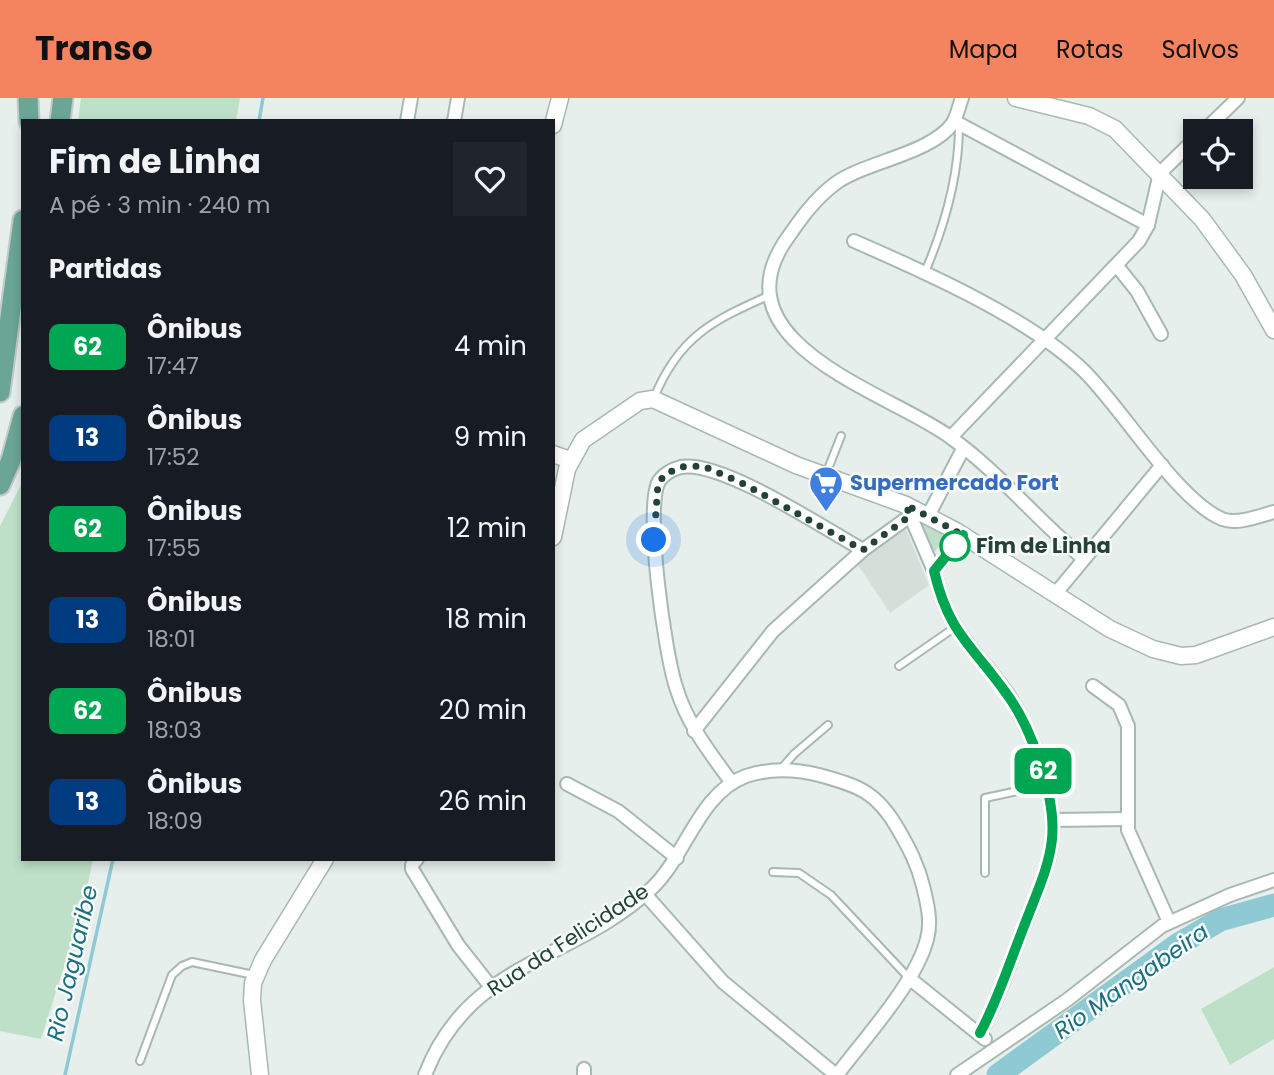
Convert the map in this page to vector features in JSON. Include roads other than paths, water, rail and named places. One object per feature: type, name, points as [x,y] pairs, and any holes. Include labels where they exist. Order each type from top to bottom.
[{"type":"main road","points":[[28,98],[29,119]]},
{"type":"main road","points":[[60,119],[63,98]]},
{"type":"main road","points":[[0,391],[21,235]]},
{"type":"main road","points":[[0,485],[11,460],[21,423]]},
{"type":"street","points":[[407,119],[411,98]]},
{"type":"street","points":[[454,119],[458,98]]},
{"type":"street","points":[[555,119],[560,98]]},
{"type":"street","points":[[962,98],[957,123],[933,139],[854,173],[825,192],[797,222],[778,252],[773,268],[771,295],[783,326],[802,350],[951,437],[988,467],[1083,558]]},
{"type":"street","points":[[1016,98],[1107,123],[1160,173],[1209,227],[1272,320]]},
{"type":"street","points":[[1216,119],[1238,98]]},
{"type":"street","points":[[957,123],[1148,225]]},
{"type":"street","points":[[951,437],[1043,338],[1139,241],[1148,225],[1160,173],[1183,151]]},
{"type":"street","points":[[854,241],[925,272],[1043,338],[1084,371],[1162,465],[1195,498],[1222,519],[1248,519],[1274,512]]},
{"type":"street","points":[[1117,266],[1137,291],[1161,334]]},
{"type":"street","points":[[555,526],[570,460],[583,440],[640,401],[653,400],[796,466],[928,516],[963,535],[1121,635],[1172,654],[1202,654],[1274,627]]},
{"type":"street","points":[[928,516],[963,449]]},
{"type":"street","points":[[555,455],[570,460]]},
{"type":"street","points":[[1056,593],[1162,465]]},
{"type":"street","points":[[733,783],[694,731],[676,688],[657,577],[658,483],[666,474],[680,467],[703,466],[744,484],[863,550]]},
{"type":"street","points":[[555,476],[562,488]]},
{"type":"street","points":[[694,731],[773,631],[908,510]]},
{"type":"street","points":[[908,510],[934,571],[942,604],[954,628],[1018,712],[1048,785],[1055,820],[1051,849],[1038,892],[980,1033]]},
{"type":"street","points":[[934,571],[963,535]]},
{"type":"street","points":[[1093,685],[1119,705],[1127,720],[1126,819],[1137,855],[1169,922]]},
{"type":"street","name":"Rua da Felicidade","points":[[425,1075],[450,1025],[491,987],[597,926],[645,894],[677,858],[700,818],[733,783],[747,776],[781,769],[845,782],[870,793],[887,809],[913,853],[928,903],[928,939],[909,978],[837,1075]]},
{"type":"street","points":[[567,784],[618,811],[677,858]]},
{"type":"street","points":[[1055,820],[1126,819]]},
{"type":"street","points":[[260,1075],[252,1000],[256,975],[324,861]]},
{"type":"street","points":[[415,861],[411,867],[453,936],[491,987]]},
{"type":"street","points":[[957,1075],[992,1048],[1067,1000],[1169,922],[1230,895],[1274,880]]},
{"type":"street","points":[[645,894],[723,982],[837,1075]]},
{"type":"street","points":[[909,978],[980,1033],[992,1048]]},
{"type":"lane","points":[[925,272],[946,216],[957,170],[957,123]]},
{"type":"lane","points":[[653,400],[666,374],[698,331],[714,320],[771,295]]},
{"type":"lane","points":[[826,476],[841,436]]},
{"type":"lane","points":[[899,666],[954,628]]},
{"type":"lane","points":[[781,769],[828,725]]},
{"type":"lane","points":[[985,873],[985,798],[1048,785]]},
{"type":"lane","points":[[773,872],[799,873],[831,894],[909,978]]},
{"type":"lane","points":[[140,1061],[172,975],[182,965],[192,962],[256,975]]},
{"type":"waterway","name":"Rio Jaguaribe","points":[[259,119],[263,98]]},
{"type":"waterway","name":"Rio Jaguaribe","points":[[65,1075],[113,861]]},
{"type":"waterway","name":"Rio Mangabeira","points":[[998,1075],[1177,945],[1220,920],[1274,905]]},
{"type":"place","name":"Supermercado Fort","points":[[826,513]]},
{"type":"place","name":"Fim de Linha","points":[[955,546]]}]
